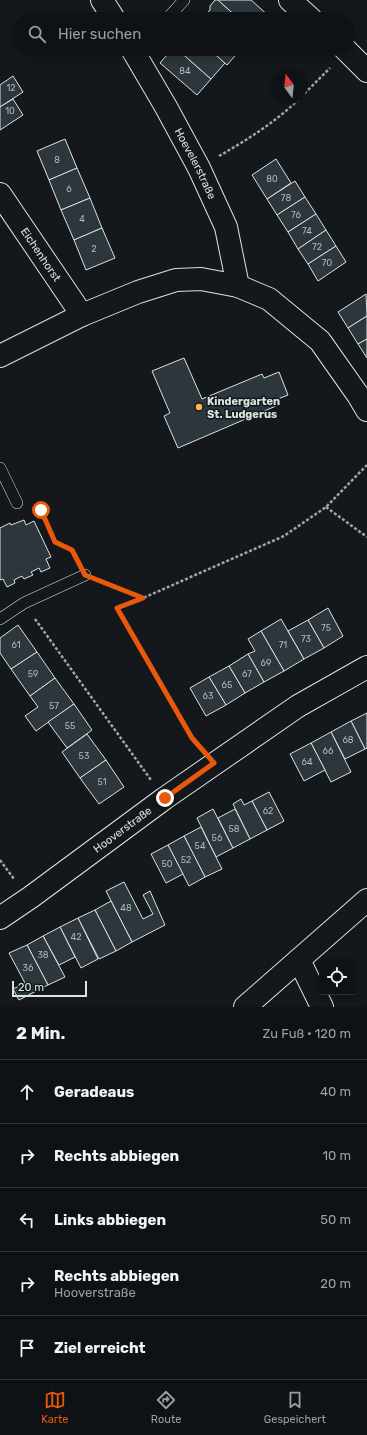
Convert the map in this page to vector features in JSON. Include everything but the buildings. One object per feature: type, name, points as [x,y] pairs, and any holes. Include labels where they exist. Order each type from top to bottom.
[{"type":"street","points":[[102,0],[110,12]]},
{"type":"street","points":[[290,0],[303,12]]},
{"type":"street","name":"Hoevelerstraße","points":[[139,56],[199,168],[226,227],[238,286]]},
{"type":"street","points":[[352,56],[367,71]]},
{"type":"street","name":"Eichenhorst","points":[[0,194],[82,315]]},
{"type":"street","points":[[0,356],[82,315],[138,292],[176,280],[201,279],[238,286],[269,299],[320,340],[367,410]]},
{"type":"street","name":"Hooverstraße","points":[[0,918],[214,763],[298,706],[367,667]]},
{"type":"street","points":[[245,1007],[367,900]]},
{"type":"street","points":[[299,960],[322,1007]]},
{"type":"lane","points":[[173,12],[184,0]]},
{"type":"lane","points":[[0,468],[16,503]]},
{"type":"lane","points":[[0,620],[24,603],[85,575]]},
{"type":"path","points":[[307,92],[329,70],[340,56]]},
{"type":"path","points":[[199,168],[238,145],[294,104]]},
{"type":"path","points":[[214,763],[192,738],[117,608],[284,536],[326,507],[367,465]]},
{"type":"path","points":[[16,503],[41,510],[55,542],[72,550],[85,575],[143,598]]},
{"type":"path","points":[[326,507],[367,537]]},
{"type":"path","points":[[24,603],[165,798]]},
{"type":"place","name":"Kindergarten St. Ludgerus","points":[[199,407]]},
{"type":"route","points":[[41,510],[55,542],[72,550],[85,575],[143,598],[117,608],[192,738],[214,763],[165,798]]}]
